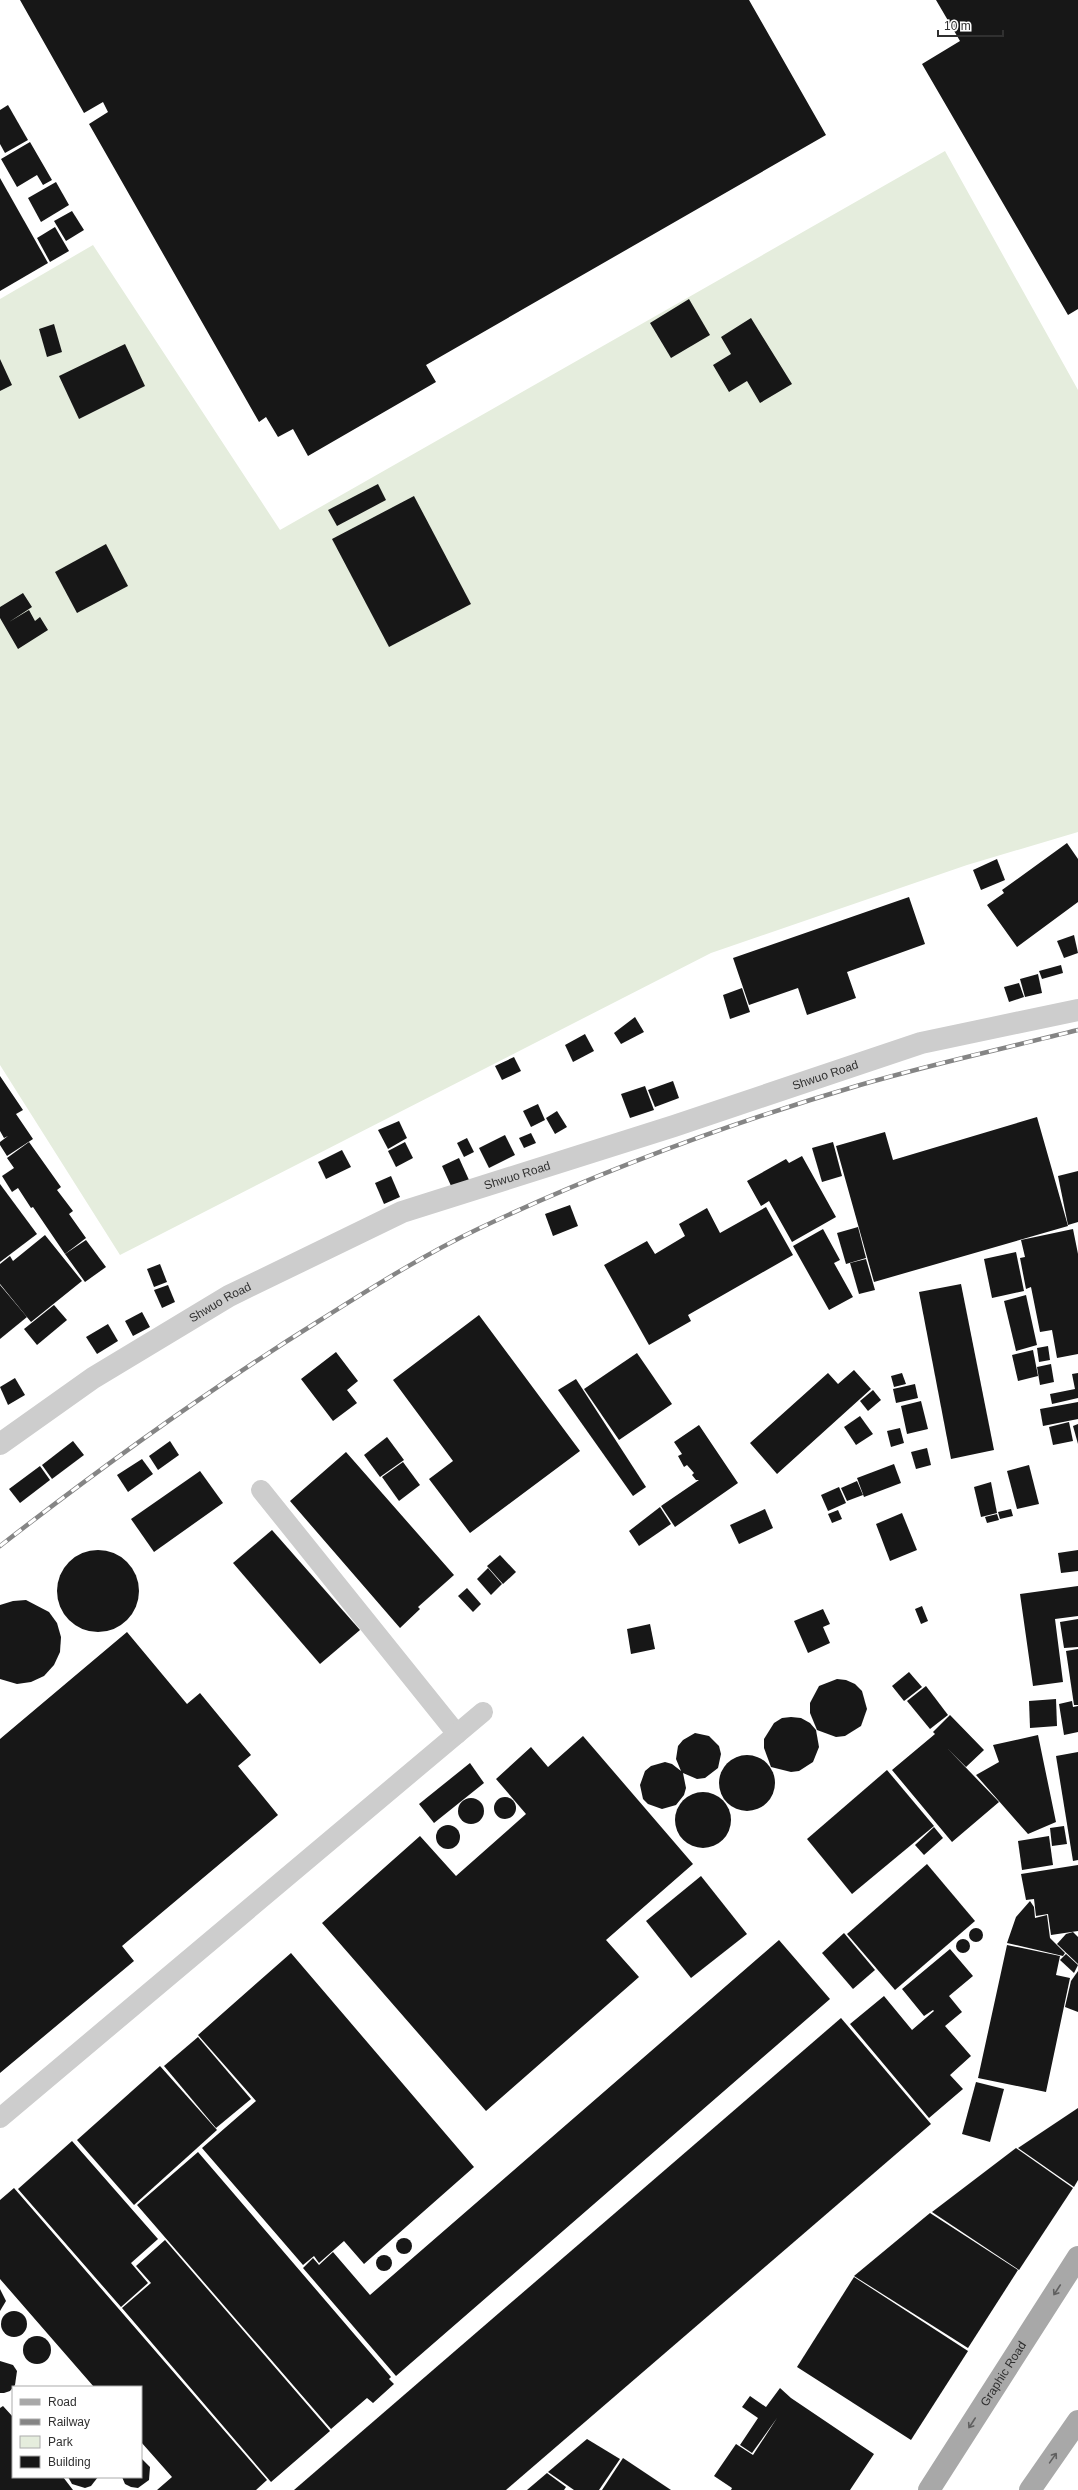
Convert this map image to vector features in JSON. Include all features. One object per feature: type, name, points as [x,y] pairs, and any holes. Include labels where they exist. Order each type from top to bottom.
[{"type":"main road","name":"Graphic Road","points":[[929,2490],[1078,2257]]},
{"type":"main road","points":[[1030,2490],[1078,2421]]},
{"type":"street","name":"Shwuo Road","points":[[0,1444],[93,1378],[229,1296],[402,1212],[674,1126],[920,1042],[1078,1010]]},
{"type":"lane","points":[[261,1490],[457,1734]]},
{"type":"lane","points":[[0,2118],[483,1712]]},
{"type":"green space","points":[[945,151],[1078,390],[1078,832],[967,865],[711,953],[120,1255],[0,1065],[0,299],[93,245],[280,530]]},
{"type":"building","points":[[20,0],[749,0],[826,135],[426,365],[436,382],[308,456],[293,429],[278,437],[266,417],[259,422],[89,124],[108,112],[103,102],[84,113]]},
{"type":"building","points":[[936,0],[1078,0],[1078,309],[1068,315],[922,64],[960,41]]},
{"type":"building","points":[[8,105],[28,140],[5,153],[0,144],[0,110]]},
{"type":"building","points":[[30,142],[52,180],[43,185],[37,175],[17,187],[1,159]]},
{"type":"building","points":[[0,178],[48,263],[0,291]]},
{"type":"building","points":[[56,182],[69,205],[41,222],[28,198]]},
{"type":"building","points":[[72,211],[84,230],[66,241],[54,221]]},
{"type":"building","points":[[55,227],[69,251],[50,262],[37,238]]},
{"type":"building","points":[[689,299],[710,335],[671,358],[650,323]]},
{"type":"building","points":[[751,318],[792,384],[760,403],[747,381],[729,392],[713,365],[731,354],[721,337]]},
{"type":"building","points":[[54,324],[62,352],[47,357],[39,329]]},
{"type":"building","points":[[125,344],[145,386],[79,419],[59,376]]},
{"type":"building","points":[[0,359],[12,385],[0,391]]},
{"type":"building","points":[[378,484],[386,500],[337,526],[328,510]]},
{"type":"building","points":[[414,496],[471,604],[389,647],[332,539]]},
{"type":"building","points":[[106,544],[128,586],[77,613],[55,572]]},
{"type":"building","points":[[23,593],[32,607],[9,622],[29,610],[35,621],[40,617],[48,630],[18,649],[0,618],[0,607]]},
{"type":"building","points":[[1067,843],[1078,859],[1078,902],[1017,947],[987,905],[1004,893],[1002,890]]},
{"type":"building","points":[[997,859],[1005,880],[981,890],[973,870]]},
{"type":"building","points":[[909,897],[925,944],[847,972],[856,998],[807,1015],[798,988],[749,1005],[733,958]]},
{"type":"building","points":[[1074,935],[1078,953],[1064,958],[1057,941]]},
{"type":"building","points":[[1061,965],[1063,973],[1042,979],[1039,971]]},
{"type":"building","points":[[1038,974],[1042,993],[1025,997],[1020,979]]},
{"type":"building","points":[[1019,983],[1024,997],[1009,1002],[1004,987]]},
{"type":"building","points":[[742,988],[750,1012],[730,1019],[723,995]]},
{"type":"building","points":[[635,1017],[644,1032],[621,1044],[614,1033]]},
{"type":"building","points":[[585,1034],[594,1051],[573,1062],[565,1045]]},
{"type":"building","points":[[514,1057],[521,1071],[502,1080],[495,1066]]},
{"type":"building","points":[[0,1076],[23,1110],[16,1114],[33,1139],[7,1156],[0,1145],[0,1142],[8,1136],[4,1138],[0,1131]]},
{"type":"building","points":[[673,1081],[679,1098],[655,1107],[648,1090]]},
{"type":"building","points":[[645,1086],[654,1110],[630,1118],[621,1094]]},
{"type":"building","points":[[538,1104],[545,1120],[531,1127],[523,1111]]},
{"type":"building","points":[[557,1111],[567,1127],[555,1134],[546,1118]]},
{"type":"building","points":[[1037,1117],[1068,1226],[874,1282],[836,1146],[885,1132],[893,1160]]},
{"type":"building","points":[[399,1121],[407,1138],[388,1149],[378,1130]]},
{"type":"building","points":[[531,1133],[536,1143],[524,1148],[519,1138]]},
{"type":"building","points":[[505,1135],[515,1155],[489,1168],[479,1148]]},
{"type":"building","points":[[467,1138],[474,1152],[464,1157],[457,1143]]},
{"type":"building","points":[[29,1142],[61,1187],[57,1190],[73,1211],[69,1214],[86,1238],[65,1254],[18,1188],[12,1192],[2,1176],[14,1168],[7,1158]]},
{"type":"building","points":[[405,1142],[413,1158],[396,1167],[388,1151]]},
{"type":"building","points":[[833,1142],[842,1176],[822,1182],[812,1148]]},
{"type":"building","points":[[342,1150],[351,1167],[326,1179],[318,1162]]},
{"type":"building","points":[[802,1156],[836,1217],[792,1242],[769,1201],[761,1206],[747,1181],[786,1159],[789,1163]]},
{"type":"building","points":[[459,1158],[469,1180],[452,1188],[442,1166]]},
{"type":"building","points":[[1078,1171],[1078,1222],[1068,1225],[1058,1176]]},
{"type":"building","points":[[391,1176],[400,1197],[384,1204],[375,1183]]},
{"type":"building","points":[[0,1184],[37,1234],[0,1262]]},
{"type":"building","points":[[570,1205],[578,1226],[553,1236],[545,1214]]},
{"type":"building","points":[[766,1207],[793,1255],[688,1315],[691,1321],[649,1345],[604,1265],[647,1241],[655,1254],[685,1236],[679,1224],[707,1208],[720,1233]]},
{"type":"building","points":[[858,1227],[866,1258],[846,1264],[837,1233]]},
{"type":"building","points":[[823,1229],[840,1260],[834,1263],[853,1297],[829,1310],[793,1246]]},
{"type":"building","points":[[1073,1229],[1078,1254],[1078,1354],[1057,1358],[1052,1330],[1040,1332],[1031,1287],[1026,1289],[1020,1258],[1025,1257],[1021,1240]]},
{"type":"building","points":[[45,1235],[82,1281],[31,1322],[0,1284],[0,1264],[10,1256],[13,1261]]},
{"type":"building","points":[[86,1240],[106,1267],[85,1282],[65,1254]]},
{"type":"building","points":[[1016,1252],[1024,1291],[992,1298],[984,1259]]},
{"type":"building","points":[[866,1259],[875,1290],[859,1294],[850,1263]]},
{"type":"building","points":[[160,1264],[167,1282],[154,1287],[147,1269]]},
{"type":"building","points":[[961,1284],[994,1450],[951,1459],[919,1292]]},
{"type":"building","points":[[0,1285],[27,1317],[0,1339]]},
{"type":"building","points":[[168,1285],[175,1302],[162,1308],[154,1290]]},
{"type":"building","points":[[1026,1295],[1037,1345],[1016,1351],[1004,1301]]},
{"type":"building","points":[[54,1305],[67,1320],[37,1345],[24,1329]]},
{"type":"building","points":[[142,1312],[150,1327],[133,1336],[125,1321]]},
{"type":"building","points":[[479,1315],[580,1451],[470,1533],[429,1479],[453,1461],[393,1380]]},
{"type":"building","points":[[108,1324],[118,1341],[97,1354],[86,1337]]},
{"type":"building","points":[[1048,1346],[1050,1360],[1039,1362],[1037,1348]]},
{"type":"building","points":[[1033,1350],[1038,1376],[1018,1381],[1012,1355]]},
{"type":"building","points":[[336,1352],[358,1381],[347,1390],[357,1403],[333,1421],[301,1379]]},
{"type":"building","points":[[637,1353],[672,1404],[619,1440],[584,1389]]},
{"type":"building","points":[[1051,1364],[1054,1382],[1040,1385],[1037,1367]]},
{"type":"building","points":[[854,1370],[871,1389],[777,1474],[750,1443],[828,1373],[838,1384]]},
{"type":"building","points":[[902,1373],[906,1384],[894,1387],[891,1376]]},
{"type":"building","points":[[1078,1373],[1078,1398],[1052,1404],[1050,1394],[1075,1389],[1072,1374]]},
{"type":"building","points":[[15,1378],[25,1395],[8,1405],[0,1387]]},
{"type":"building","points":[[576,1379],[646,1487],[633,1496],[558,1390]]},
{"type":"building","points":[[915,1384],[918,1398],[896,1403],[893,1389]]},
{"type":"building","points":[[873,1390],[881,1400],[868,1411],[860,1401]]},
{"type":"building","points":[[921,1401],[928,1429],[907,1434],[901,1406]]},
{"type":"building","points":[[1078,1402],[1078,1419],[1043,1426],[1040,1409]]},
{"type":"building","points":[[860,1416],[873,1434],[856,1445],[844,1427]]},
{"type":"building","points":[[1069,1422],[1073,1441],[1053,1445],[1049,1427]]},
{"type":"building","points":[[1078,1424],[1078,1444],[1073,1426]]},
{"type":"building","points":[[699,1425],[738,1483],[675,1527],[661,1506],[699,1480],[696,1480],[692,1475],[694,1473],[687,1465],[684,1467],[678,1456],[682,1454],[674,1442]]},
{"type":"building","points":[[900,1428],[904,1443],[891,1447],[887,1431]]},
{"type":"building","points":[[387,1437],[404,1460],[380,1477],[364,1455]]},
{"type":"building","points":[[73,1441],[84,1455],[52,1479],[42,1465]]},
{"type":"building","points":[[170,1441],[179,1455],[158,1470],[149,1456]]},
{"type":"building","points":[[927,1448],[931,1465],[916,1469],[911,1452]]},
{"type":"building","points":[[346,1452],[454,1575],[418,1607],[420,1609],[400,1628],[290,1501]]},
{"type":"building","points":[[142,1459],[153,1474],[128,1492],[117,1475]]},
{"type":"building","points":[[403,1462],[420,1485],[399,1501],[382,1477]]},
{"type":"building","points":[[894,1464],[901,1483],[864,1497],[857,1478]]},
{"type":"building","points":[[1029,1465],[1039,1504],[1017,1509],[1007,1471]]},
{"type":"building","points":[[40,1466],[50,1480],[20,1503],[9,1489]]},
{"type":"building","points":[[200,1471],[223,1503],[154,1552],[131,1519]]},
{"type":"building","points":[[857,1481],[863,1495],[847,1501],[841,1488]]},
{"type":"building","points":[[991,1482],[997,1513],[981,1517],[974,1487]]},
{"type":"building","points":[[839,1487],[846,1503],[828,1511],[821,1495]]},
{"type":"building","points":[[660,1507],[671,1524],[639,1546],[629,1531]]},
{"type":"building","points":[[765,1509],[773,1528],[739,1544],[730,1525]]},
{"type":"building","points":[[1011,1509],[1013,1516],[1000,1519],[998,1512]]},
{"type":"building","points":[[838,1510],[842,1519],[832,1523],[828,1514]]},
{"type":"building","points":[[902,1513],[917,1550],[890,1561],[876,1524]]},
{"type":"building","points":[[997,1514],[999,1520],[987,1523],[985,1517]]},
{"type":"building","points":[[272,1530],[360,1630],[320,1664],[233,1563]]},
{"type":"building","points":[[90,1550],[106,1550],[121,1557],[132,1568],[139,1583],[139,1599],[136,1607],[127,1620],[114,1629],[106,1632],[90,1632],[75,1625],[64,1614],[57,1599],[57,1583],[64,1568],[75,1557]]},
{"type":"building","points":[[1078,1550],[1078,1571],[1061,1573],[1058,1553]]},
{"type":"building","points":[[500,1555],[516,1572],[503,1584],[487,1566]]},
{"type":"building","points":[[488,1568],[502,1584],[491,1595],[477,1579]]},
{"type":"building","points":[[1078,1586],[1078,1616],[1055,1619],[1063,1682],[1033,1686],[1020,1594]]},
{"type":"building","points":[[467,1588],[481,1604],[473,1612],[458,1596]]},
{"type":"building","points":[[26,1600],[49,1612],[57,1623],[61,1637],[60,1652],[54,1665],[44,1676],[31,1682],[17,1684],[0,1679],[0,1605],[13,1601]]},
{"type":"building","points":[[922,1606],[928,1621],[921,1624],[915,1609]]},
{"type":"building","points":[[823,1609],[830,1624],[823,1627],[830,1643],[808,1653],[794,1621]]},
{"type":"building","points":[[1078,1619],[1078,1647],[1064,1648],[1060,1622]]},
{"type":"building","points":[[650,1624],[655,1649],[631,1654],[627,1629]]},
{"type":"building","points":[[127,1632],[187,1704],[200,1693],[251,1755],[238,1766],[278,1815],[122,1946],[134,1961],[0,2073],[0,1739]]},
{"type":"building","points":[[1078,1649],[1078,1705],[1074,1705],[1066,1651]]},
{"type":"building","points":[[909,1672],[922,1687],[904,1701],[892,1686]]},
{"type":"building","points":[[837,1679],[846,1680],[855,1684],[862,1691],[867,1709],[861,1726],[845,1736],[836,1737],[817,1730],[810,1713],[810,1703],[819,1686]]},
{"type":"building","points":[[926,1686],[948,1715],[930,1729],[907,1701]]},
{"type":"building","points":[[1056,1699],[1057,1726],[1030,1728],[1029,1701]]},
{"type":"building","points":[[1072,1701],[1073,1707],[1078,1706],[1078,1732],[1064,1735],[1059,1704]]},
{"type":"building","points":[[950,1715],[984,1750],[966,1767],[947,1748],[999,1802],[952,1842],[892,1770],[935,1734],[933,1732]]},
{"type":"building","points":[[782,1718],[801,1718],[810,1723],[816,1730],[819,1747],[813,1762],[799,1771],[791,1772],[771,1767],[764,1748],[764,1739],[774,1723]]},
{"type":"building","points":[[695,1733],[709,1736],[719,1746],[721,1754],[718,1768],[705,1778],[697,1779],[683,1773],[686,1788],[684,1795],[676,1805],[662,1809],[648,1804],[643,1799],[640,1785],[645,1771],[651,1766],[665,1762],[672,1764],[681,1771],[676,1759],[678,1746],[683,1740]]},
{"type":"building","points":[[1038,1735],[1056,1822],[1028,1834],[976,1775],[999,1762],[993,1745]]},
{"type":"building","points":[[583,1736],[693,1864],[606,1940],[639,1977],[486,2111],[322,1923],[420,1836],[456,1876],[526,1814],[496,1779],[531,1747],[548,1767]]},
{"type":"building","points":[[1078,1752],[1078,1860],[1073,1861],[1056,1756]]},
{"type":"building","points":[[747,1755],[758,1757],[767,1763],[773,1772],[775,1783],[773,1794],[767,1803],[758,1809],[747,1811],[736,1809],[727,1803],[721,1794],[719,1783],[721,1772],[727,1763],[736,1757]]},
{"type":"building","points":[[470,1763],[484,1783],[434,1823],[419,1804]]},
{"type":"building","points":[[887,1770],[934,1826],[852,1894],[807,1839]]},
{"type":"building","points":[[697,1792],[709,1792],[719,1796],[727,1804],[731,1814],[731,1826],[727,1836],[719,1844],[709,1848],[697,1848],[687,1844],[679,1836],[675,1826],[675,1814],[679,1804],[687,1796]]},
{"type":"building","points":[[505,1797],[513,1800],[516,1808],[513,1816],[505,1819],[497,1816],[494,1808],[497,1800]]},
{"type":"building","points":[[471,1798],[480,1802],[484,1811],[480,1820],[471,1824],[462,1820],[458,1811],[462,1802]]},
{"type":"building","points":[[448,1825],[453,1826],[459,1832],[459,1842],[453,1848],[448,1849],[443,1848],[437,1842],[436,1837],[437,1832],[443,1826]]},
{"type":"building","points":[[1064,1826],[1067,1844],[1052,1846],[1050,1828]]},
{"type":"building","points":[[934,1827],[943,1838],[924,1855],[915,1845]]},
{"type":"building","points":[[1049,1836],[1053,1865],[1022,1870],[1018,1841]]},
{"type":"building","points":[[927,1864],[975,1921],[895,1990],[847,1934]]},
{"type":"building","points":[[1078,1865],[1078,1931],[1051,1935],[1048,1914],[1036,1916],[1034,1899],[1026,1900],[1021,1874]]},
{"type":"building","points":[[701,1876],[747,1934],[691,1978],[646,1921]]},
{"type":"building","points":[[1030,1901],[1034,1907],[1035,1918],[1047,1915],[1050,1938],[1065,1953],[1063,1956],[1007,1943],[1016,1917]]},
{"type":"building","points":[[973,1928],[979,1928],[983,1932],[983,1938],[979,1942],[973,1942],[969,1938],[969,1932]]},
{"type":"building","points":[[1073,1932],[1078,1937],[1078,1964],[1057,1944],[1066,1934]]},
{"type":"building","points":[[844,1933],[875,1970],[853,1989],[822,1953]]},
{"type":"building","points":[[960,1939],[966,1939],[970,1943],[970,1949],[966,1953],[960,1953],[956,1949],[956,1943]]},
{"type":"building","points":[[779,1940],[830,1999],[396,2376],[303,2268],[313,2258],[319,2265],[333,2252],[370,2295]]},
{"type":"building","points":[[1007,1945],[1060,1956],[1056,1975],[1070,1978],[1046,2092],[978,2078]]},
{"type":"building","points":[[950,1949],[973,1976],[949,1996],[962,2012],[945,2026],[971,2056],[950,2075],[963,2089],[929,2118],[850,2024],[884,1996],[912,2030],[934,2011],[933,2010],[924,2016],[902,1989]]},
{"type":"building","points":[[291,1953],[474,2167],[364,2264],[344,2241],[319,2263],[314,2256],[303,2265],[202,2148],[256,2101],[198,2035]]},
{"type":"building","points":[[1066,1954],[1078,1965],[1074,1973],[1060,1960]]},
{"type":"building","points":[[1078,1971],[1078,2012],[1065,2007],[1071,1981]]},
{"type":"building","points":[[841,2018],[931,2124],[506,2490],[294,2490]]},
{"type":"building","points":[[198,2037],[251,2099],[216,2128],[164,2066]]},
{"type":"building","points":[[160,2066],[217,2130],[134,2205],[77,2140]]},
{"type":"building","points":[[976,2082],[1004,2089],[990,2142],[962,2134]]},
{"type":"building","points":[[1078,2108],[1078,2180],[1074,2187],[1018,2148]]},
{"type":"building","points":[[72,2141],[158,2239],[131,2263],[148,2283],[121,2307],[18,2189]]},
{"type":"building","points":[[1016,2148],[1073,2188],[1019,2270],[932,2212]]},
{"type":"building","points":[[198,2152],[391,2377],[389,2379],[394,2384],[373,2403],[367,2398],[331,2429],[137,2205]]},
{"type":"building","points":[[14,2188],[267,2480],[256,2490],[157,2490],[172,2477],[142,2443],[142,2386],[93,2386],[0,2279],[0,2200]]},
{"type":"building","points":[[930,2213],[1018,2270],[968,2348],[854,2276]]},
{"type":"building","points":[[404,2238],[411,2243],[412,2246],[407,2253],[404,2254],[397,2249],[396,2246],[401,2239]]},
{"type":"building","points":[[165,2240],[330,2431],[271,2482],[122,2308],[151,2283],[136,2266]]},
{"type":"building","points":[[384,2255],[390,2257],[392,2263],[390,2269],[384,2271],[378,2269],[376,2263],[378,2257]]},
{"type":"building","points":[[854,2277],[968,2351],[911,2440],[797,2367]]},
{"type":"building","points":[[0,2289],[6,2301],[0,2311]]},
{"type":"building","points":[[14,2311],[24,2314],[27,2324],[24,2334],[14,2337],[4,2334],[1,2324],[4,2314]]},
{"type":"building","points":[[37,2336],[47,2340],[51,2350],[47,2360],[37,2364],[27,2360],[23,2350],[27,2340]]},
{"type":"building","points":[[0,2361],[13,2365],[17,2371],[15,2385],[12,2386],[10,2391],[0,2393]]},
{"type":"building","points":[[780,2388],[791,2398],[874,2454],[850,2490],[731,2490],[732,2488],[714,2476],[736,2444],[753,2455],[777,2418],[752,2453],[740,2445],[758,2418],[742,2407],[750,2396],[766,2407]]},
{"type":"building","points":[[3,2406],[12,2416],[12,2478],[64,2478],[73,2490],[0,2490],[0,2408]]},
{"type":"building","points":[[587,2439],[620,2459],[599,2490],[574,2490],[548,2472]]},
{"type":"building","points":[[623,2458],[671,2490],[602,2490]]},
{"type":"building","points":[[142,2459],[150,2467],[149,2480],[138,2488],[125,2484],[122,2478],[142,2478]]},
{"type":"building","points":[[547,2473],[566,2487],[564,2490],[527,2490]]},
{"type":"building","points":[[69,2478],[97,2478],[91,2486],[85,2488],[72,2484]]},
{"type":"railway","points":[[0,1546],[118,1457],[239,1372],[400,1271],[480,1228],[620,1167],[763,1115],[887,1077],[1078,1030]]}]
